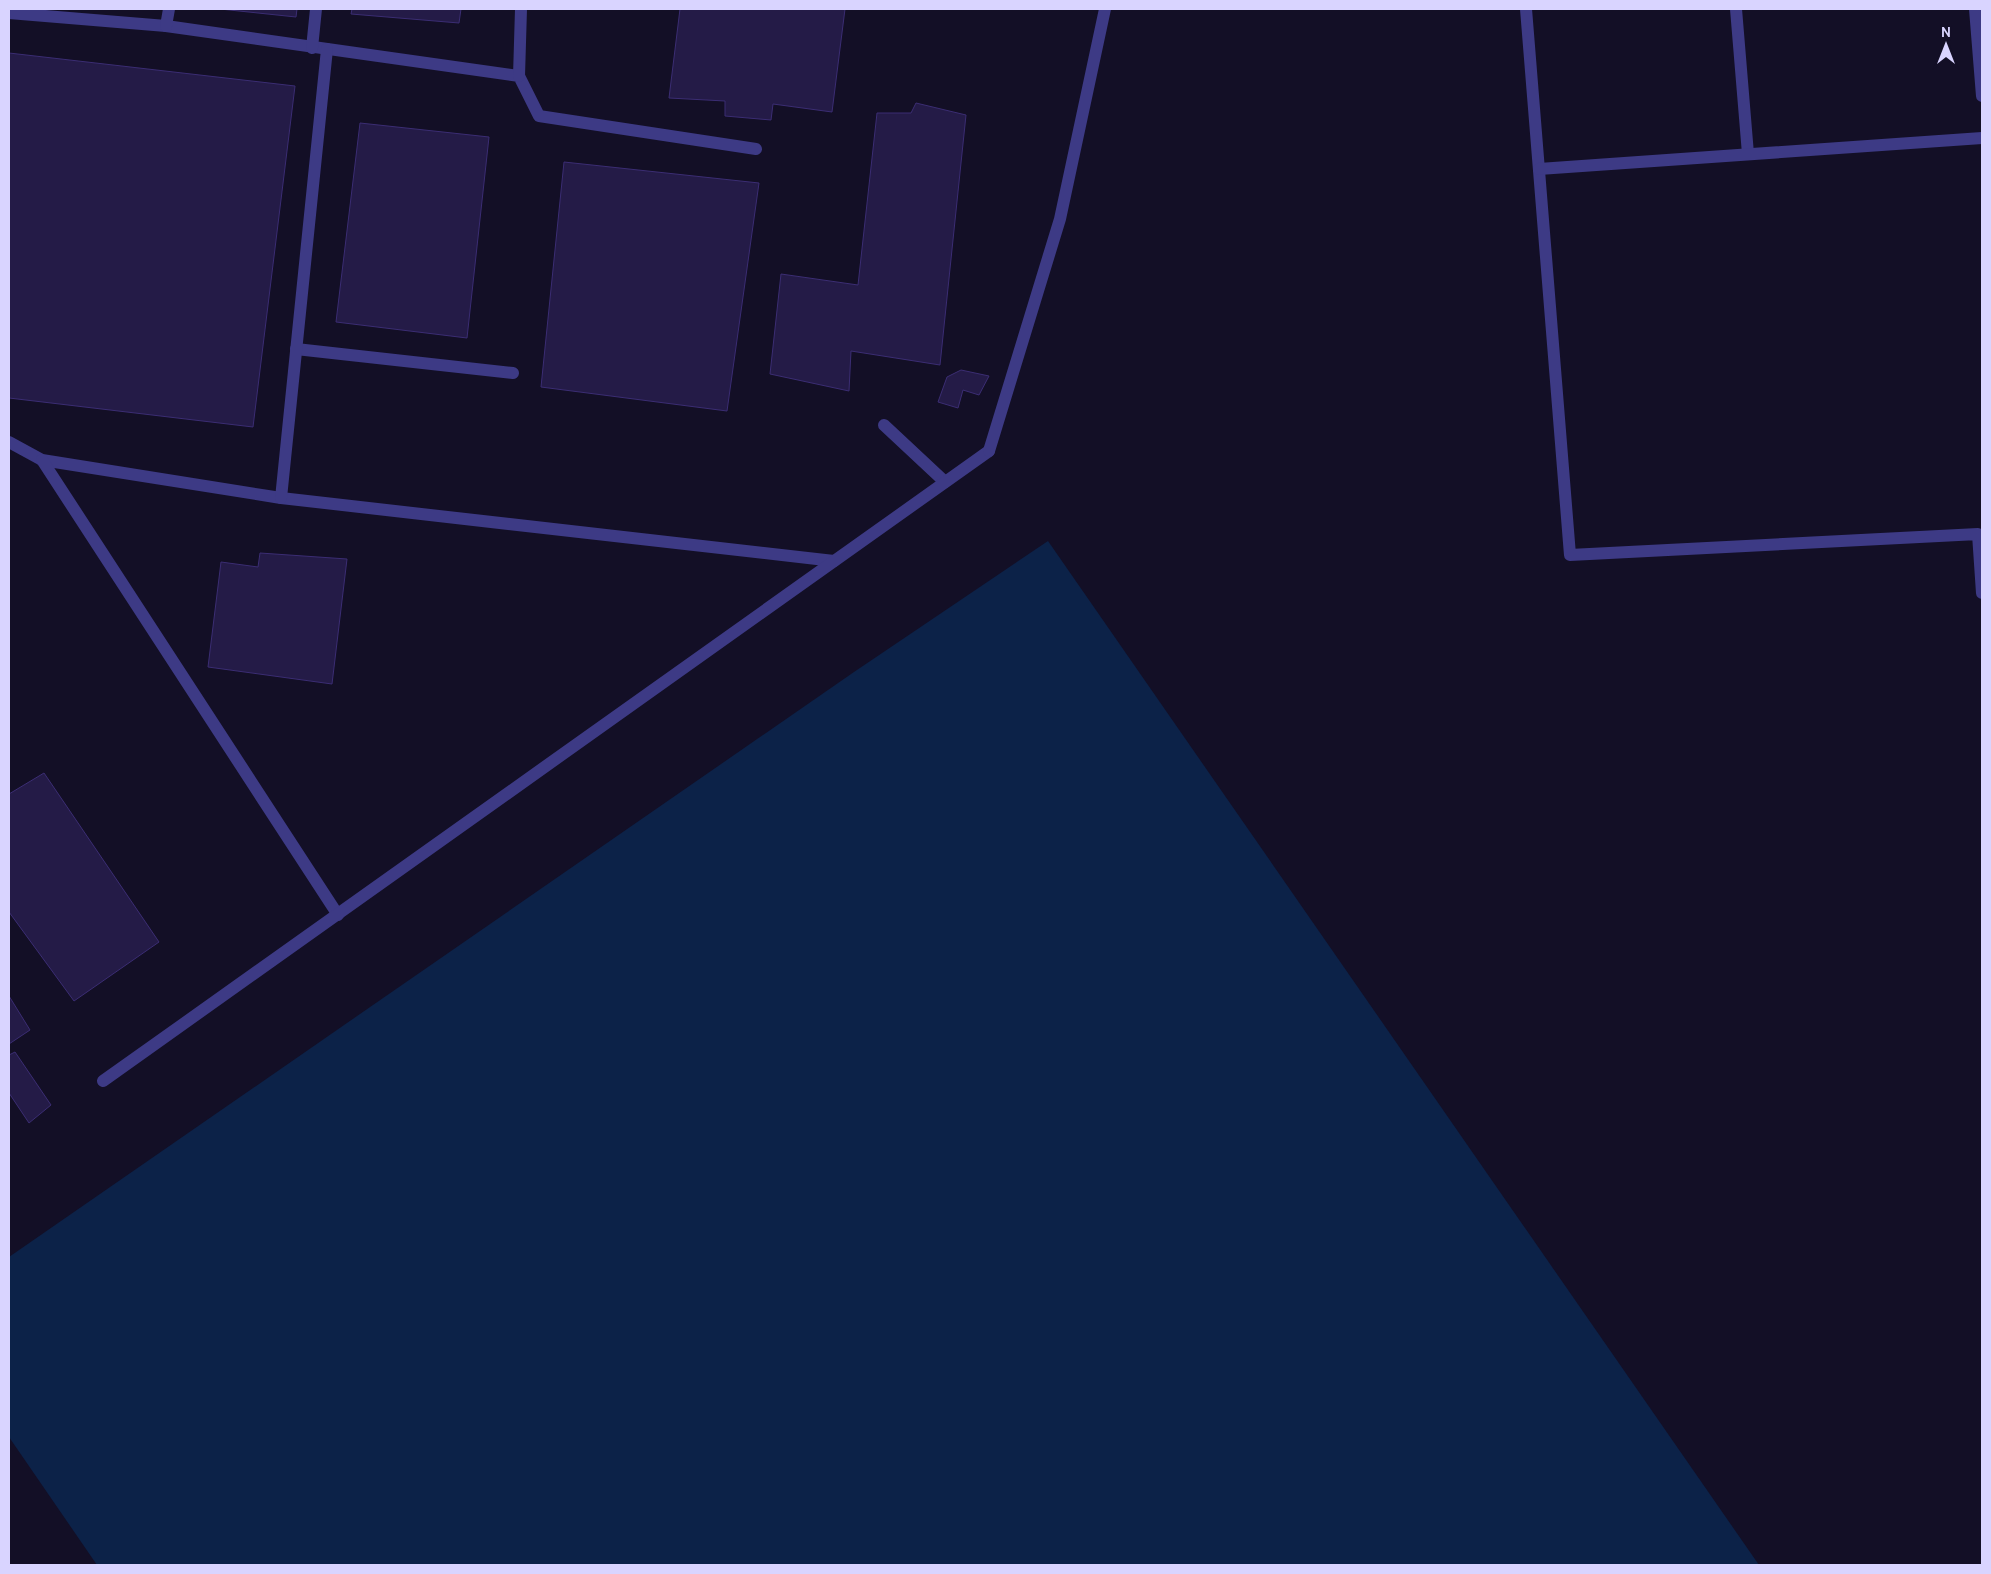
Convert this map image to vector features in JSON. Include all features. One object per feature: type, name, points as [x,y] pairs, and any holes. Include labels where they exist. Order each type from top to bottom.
[{"type":"street","points":[[166,26],[169,9]]},
{"type":"street","points":[[312,48],[316,9]]},
{"type":"street","points":[[521,9],[519,76],[539,116],[756,149]]},
{"type":"street","points":[[103,1082],[989,451],[1060,219],[1105,9]]},
{"type":"street","points":[[1526,9],[1570,555],[1980,534],[1982,593]]},
{"type":"street","points":[[1736,9],[1748,154]]},
{"type":"street","points":[[1975,9],[1982,96]]},
{"type":"street","points":[[9,13],[166,26],[519,76]]},
{"type":"street","points":[[281,498],[327,50]]},
{"type":"street","points":[[1539,169],[1982,138]]},
{"type":"street","points":[[296,349],[513,373]]},
{"type":"street","points":[[884,425],[945,482]]},
{"type":"street","points":[[9,442],[42,460],[281,498],[834,561]]},
{"type":"street","points":[[42,460],[338,915]]},
{"type":"water","points":[[1048,541],[1759,1565],[97,1565],[9,1437],[9,1257],[854,672]]},
{"type":"building","points":[[220,9],[297,9],[296,17]]},
{"type":"building","points":[[352,9],[461,9],[459,23],[351,14]]},
{"type":"building","points":[[680,9],[845,9],[832,112],[773,104],[771,120],[725,116],[725,101],[669,98]]},
{"type":"building","points":[[9,53],[295,86],[253,427],[9,398]]},
{"type":"building","points":[[916,103],[966,115],[940,365],[851,351],[849,391],[770,374],[781,274],[858,285],[877,113],[911,113]]},
{"type":"building","points":[[360,123],[489,137],[467,338],[336,322]]},
{"type":"building","points":[[564,162],[759,183],[727,411],[541,387]]},
{"type":"building","points":[[961,370],[989,376],[979,395],[963,390],[958,408],[938,402],[947,377]]},
{"type":"building","points":[[260,553],[347,559],[332,684],[208,667],[221,562],[258,567]]},
{"type":"building","points":[[44,773],[159,942],[74,1001],[9,912],[9,794]]},
{"type":"building","points":[[9,996],[30,1030],[9,1044]]},
{"type":"building","points":[[15,1052],[51,1105],[29,1123],[9,1093],[9,1055]]}]
